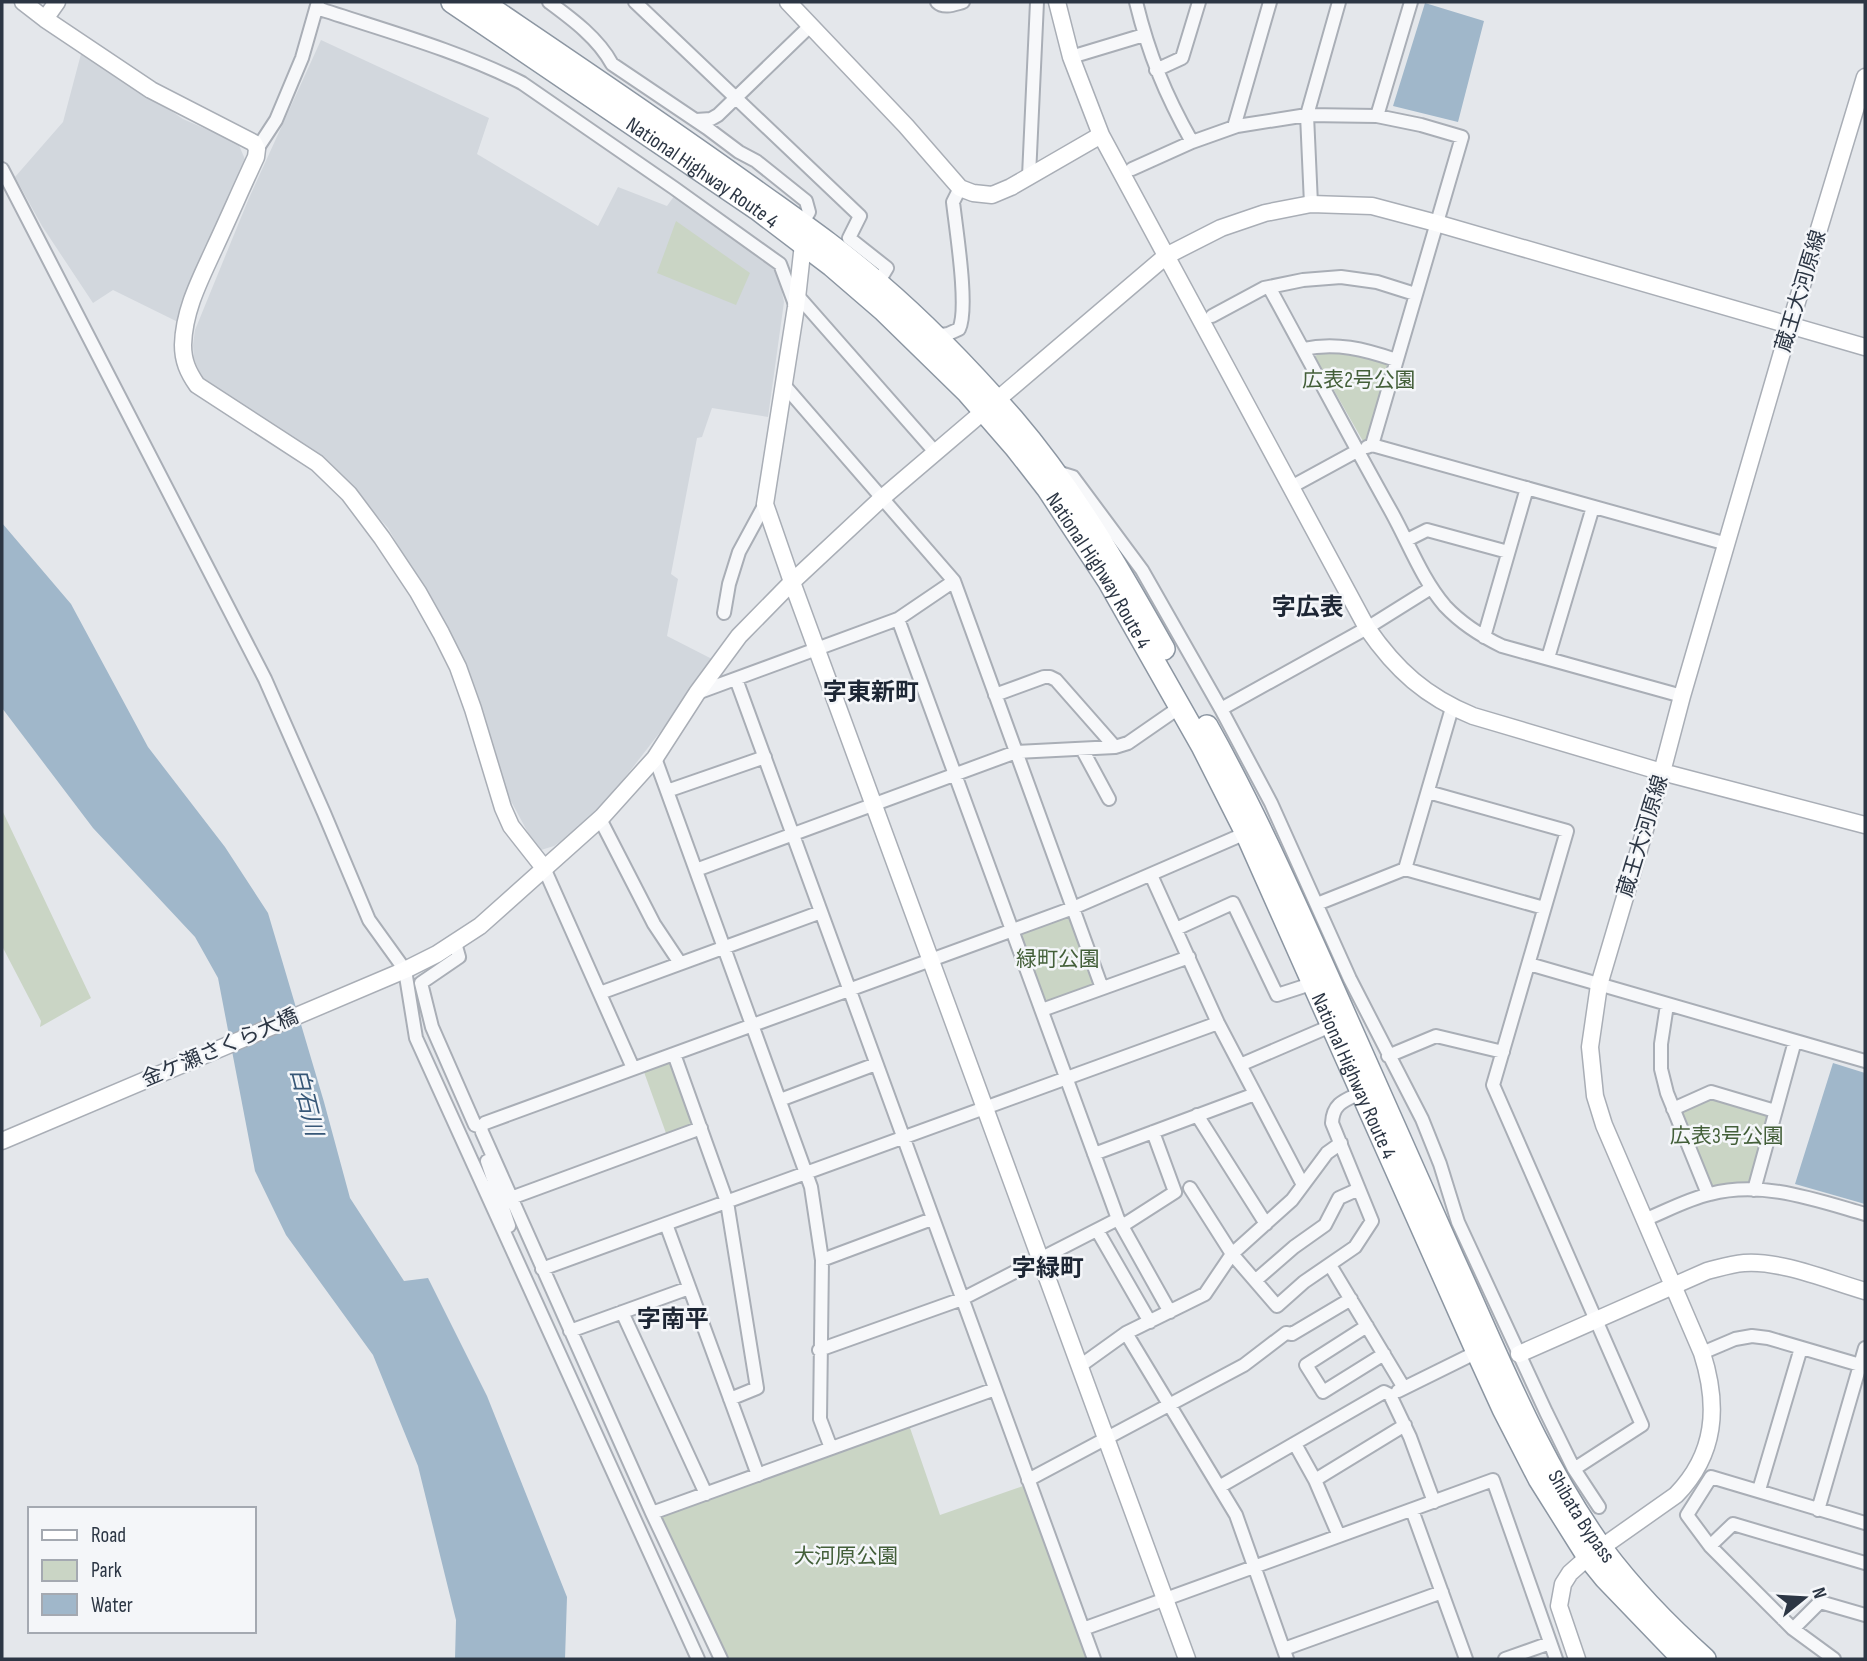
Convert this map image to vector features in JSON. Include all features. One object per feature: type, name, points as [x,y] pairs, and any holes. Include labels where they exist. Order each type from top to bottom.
[{"type":"highway","name":"National Highway Route 4","points":[[452,2],[757,209],[803,234],[832,266],[883,310],[968,393],[1013,420],[1053,471],[1097,534],[1131,591],[1261,827],[1485,1350]]},
{"type":"highway","name":"National Highway Route 4","points":[[482,2],[803,234],[878,283],[935,336],[990,406],[1109,582],[1247,833],[1363,1092],[1485,1350]]},
{"type":"highway","name":"Shibata Bypass","points":[[1485,1350],[1519,1404],[1595,1552],[1605,1578],[1683,1659]]},
{"type":"highway","name":"Shibata Bypass","points":[[1595,1552],[1705,1659]]},
{"type":"street","points":[[23,2],[151,90],[254,143],[257,149]]},
{"type":"street","points":[[45,19],[57,2]]},
{"type":"street","points":[[549,2],[606,53],[612,64],[756,161],[806,201],[809,212],[803,234],[797,301],[765,504],[739,552],[724,613]]},
{"type":"street","points":[[635,2],[860,216],[849,239],[887,268],[878,283]]},
{"type":"street","points":[[788,2],[960,187],[974,193],[992,195],[1101,135]]},
{"type":"street","points":[[937,2],[947,6],[963,2]]},
{"type":"street","points":[[1029,177],[1037,2]]},
{"type":"street","points":[[1057,2],[1071,57],[1101,135],[1367,628],[1401,671],[1422,690],[1452,708],[1473,716],[1662,772],[1865,825]]},
{"type":"street","points":[[1136,2],[1156,70],[1192,142]]},
{"type":"street","points":[[1156,70],[1182,58],[1199,2]]},
{"type":"street","points":[[1234,127],[1270,2]]},
{"type":"street","points":[[1311,204],[1307,115],[1339,2]]},
{"type":"street","points":[[1377,116],[1411,2]]},
{"type":"street","points":[[634,1068],[544,868],[511,826],[458,667],[418,592],[349,494],[317,463],[197,384],[185,364],[184,330],[191,301],[256,157],[257,149],[276,120],[292,83],[317,5],[461,56],[522,83],[780,264],[797,301],[936,453]]},
{"type":"street","points":[[696,120],[711,119],[718,115],[810,26]]},
{"type":"street","points":[[1071,57],[1144,35]]},
{"type":"street","name":"蔵王大河原線","points":[[1577,1659],[1559,1606],[1563,1584],[1570,1573],[1595,1552],[1676,1495],[1686,1484],[1707,1445],[1713,1403],[1710,1378],[1702,1353],[1604,1125],[1595,1097],[1590,1046],[1599,985],[1790,325],[1865,78]]},
{"type":"street","points":[[1132,169],[1192,142],[1234,127],[1307,115],[1377,116],[1462,137],[1372,445]]},
{"type":"street","points":[[2,169],[265,679],[369,920],[397,973],[416,1038],[698,1659]]},
{"type":"street","points":[[935,336],[959,329],[963,322],[953,202],[960,187]]},
{"type":"street","name":"金ケ瀬さくら大橋","points":[[2,1141],[397,973],[455,943],[480,926],[600,819],[655,758],[697,693],[739,636],[792,582],[882,498],[1166,256],[1222,228],[1265,213],[1311,204],[1372,206],[1865,347]]},
{"type":"street","points":[[1212,316],[1269,287],[1303,280],[1341,277],[1377,282],[1415,294]]},
{"type":"street","points":[[1269,287],[1431,588],[1447,608],[1484,638],[1502,646],[1682,696]]},
{"type":"street","points":[[1303,349],[1341,345],[1366,349],[1396,360]]},
{"type":"street","points":[[784,385],[954,581],[1102,989]]},
{"type":"street","points":[[1291,487],[1372,445],[1727,544]]},
{"type":"street","points":[[1053,471],[1073,477],[1142,570],[1271,803],[1350,979],[1422,1119],[1440,1164],[1458,1222],[1519,1354],[1574,1469],[1599,1507]]},
{"type":"street","points":[[1484,638],[1527,488]]},
{"type":"street","points":[[765,504],[1187,1659]]},
{"type":"street","points":[[1548,659],[1592,507]]},
{"type":"street","points":[[1407,540],[1427,530],[1508,552]]},
{"type":"street","points":[[697,693],[898,619],[954,581]]},
{"type":"street","points":[[1221,709],[1367,628],[1431,588]]},
{"type":"street","points":[[898,619],[1120,1223],[1170,1312]]},
{"type":"street","points":[[995,695],[1050,677],[1056,680],[1115,747]]},
{"type":"street","points":[[736,679],[1094,1659]]},
{"type":"street","points":[[696,870],[1016,752],[1115,747],[1128,743],[1180,707]]},
{"type":"street","points":[[1405,869],[1452,708]]},
{"type":"street","points":[[1083,749],[1109,799]]},
{"type":"street","points":[[667,791],[765,757]]},
{"type":"street","points":[[655,758],[811,1187],[821,1260],[820,1419],[831,1448]]},
{"type":"street","points":[[1428,792],[1567,831],[1493,1086],[1642,1425],[1574,1469]]},
{"type":"street","points":[[600,819],[654,924],[680,963]]},
{"type":"street","points":[[481,1127],[485,1122],[1073,908],[1247,833]]},
{"type":"street","points":[[1317,905],[1405,869],[1544,908]]},
{"type":"street","points":[[1152,875],[1218,1023],[1303,1185]]},
{"type":"street","points":[[1176,929],[1233,903],[1277,995],[1314,984]]},
{"type":"street","points":[[600,993],[821,912]]},
{"type":"street","points":[[455,943],[459,957],[421,983],[432,1027],[475,1125],[481,1127]]},
{"type":"street","points":[[1042,1010],[1189,957]]},
{"type":"street","points":[[1529,964],[1865,1061]]},
{"type":"street","points":[[1667,1005],[1661,1044],[1661,1069],[1673,1109],[1708,1194]]},
{"type":"street","points":[[542,1269],[1218,1023]]},
{"type":"street","points":[[1240,1065],[1333,1025]]},
{"type":"street","points":[[1388,1056],[1436,1036],[1503,1052]]},
{"type":"street","points":[[1754,1189],[1795,1041]]},
{"type":"street","points":[[674,1054],[727,1202],[757,1388],[730,1399]]},
{"type":"street","points":[[780,1100],[876,1064]]},
{"type":"street","points":[[1189,1188],[1232,1254],[1277,1306],[1304,1282],[1355,1247],[1372,1221],[1332,1123],[1332,1113],[1339,1103],[1363,1092]]},
{"type":"street","points":[[1673,1109],[1711,1092],[1775,1111]]},
{"type":"street","points":[[1094,1154],[1255,1094]]},
{"type":"street","points":[[1198,1115],[1266,1224]]},
{"type":"street","points":[[481,1127],[652,1513],[721,1659]]},
{"type":"street","points":[[511,1198],[701,1128]]},
{"type":"street","points":[[820,1350],[962,1299],[1097,1230],[1120,1223],[1175,1192],[1153,1132]]},
{"type":"street","points":[[1080,1366],[1126,1333],[1205,1294],[1232,1254],[1292,1200],[1327,1153],[1341,1143]]},
{"type":"street","points":[[489,1147],[485,1156],[513,1236],[516,1258]]},
{"type":"street","points":[[1256,1280],[1294,1247],[1325,1225],[1339,1198],[1359,1189]]},
{"type":"street","points":[[1644,1220],[1708,1194],[1754,1189],[1802,1196],[1865,1214]]},
{"type":"street","points":[[821,1260],[932,1219]]},
{"type":"street","points":[[666,1224],[758,1475]]},
{"type":"street","points":[[1097,1230],[1150,1322]]},
{"type":"street","points":[[1519,1354],[1707,1271],[1725,1266],[1766,1264],[1865,1291]]},
{"type":"street","points":[[1330,1265],[1405,1388]]},
{"type":"street","points":[[570,1331],[689,1287]]},
{"type":"street","points":[[1028,1480],[1244,1365],[1286,1334],[1292,1334],[1351,1299]]},
{"type":"street","points":[[622,1312],[706,1494]]},
{"type":"street","points":[[1367,1326],[1306,1365],[1323,1392],[1384,1354]]},
{"type":"street","points":[[1126,1333],[1236,1515],[1285,1654],[1442,1592]]},
{"type":"street","points":[[1702,1353],[1735,1339],[1752,1336],[1768,1338],[1860,1365]]},
{"type":"street","points":[[1759,1490],[1801,1348]]},
{"type":"street","points":[[1818,1510],[1865,1348]]},
{"type":"street","points":[[1390,1395],[1485,1350]]},
{"type":"street","points":[[652,1513],[995,1389]]},
{"type":"street","points":[[1219,1488],[1384,1392],[1390,1395],[1405,1425],[1434,1502]]},
{"type":"street","points":[[1315,1480],[1405,1425]]},
{"type":"street","points":[[1295,1444],[1315,1480],[1339,1536]]},
{"type":"street","points":[[1834,1659],[1793,1629],[1710,1546],[1687,1515],[1711,1477],[1865,1523]]},
{"type":"street","points":[[1083,1629],[1493,1480],[1556,1659]]},
{"type":"street","points":[[1412,1510],[1466,1659]]},
{"type":"street","points":[[1710,1546],[1733,1524],[1865,1563]]},
{"type":"street","points":[[1793,1629],[1820,1602],[1865,1615]]},
{"type":"street","points":[[1505,1659],[1550,1643]]},
{"type":"shaded area","points":[[321,40],[489,118],[477,154],[598,226],[618,187],[667,206],[675,195],[777,269],[784,302],[768,417],[712,408],[702,437],[697,438],[671,574],[678,579],[667,636],[712,659],[699,682],[602,807],[564,839],[541,850],[533,842],[505,790],[481,707],[453,641],[388,528],[337,471],[202,378],[194,359],[195,330],[249,198]]},
{"type":"shaded area","points":[[81,54],[183,119],[238,143],[247,164],[180,323],[113,290],[93,303],[42,226],[15,177],[63,122]]},
{"type":"green space","points":[[676,221],[750,273],[736,305],[657,273]]},
{"type":"green space","name":"広表2号公園","points":[[1322,349],[1349,350],[1393,363],[1371,441],[1364,443],[1315,357]]},
{"type":"green space","points":[[2,810],[91,998],[40,1027],[41,1021],[2,946]]},
{"type":"green space","name":"緑町公園","points":[[1069,917],[1074,919],[1096,980],[1093,986],[1048,1002],[1043,1001],[1021,938],[1023,934]]},
{"type":"green space","points":[[669,1062],[674,1066],[694,1121],[693,1127],[667,1136],[644,1072]]},
{"type":"green space","name":"広表3号公園","points":[[1711,1097],[1769,1116],[1752,1182],[1748,1185],[1712,1188],[1680,1115],[1681,1109]]},
{"type":"green space","name":"大河原公園","points":[[909,1425],[940,1515],[1026,1485],[1090,1659],[726,1659],[661,1519],[663,1516]]},
{"type":"water","points":[[1425,3],[1484,21],[1458,122],[1393,106]]},
{"type":"water","name":"白石川","points":[[2,523],[71,604],[148,747],[225,847],[268,913],[350,1198],[404,1281],[428,1278],[487,1396],[567,1597],[565,1659],[455,1659],[456,1620],[418,1466],[373,1355],[286,1235],[255,1171],[218,978],[195,937],[93,828],[2,708]]},
{"type":"water","points":[[1833,1063],[1865,1073],[1865,1204],[1795,1184]]},
{"type":"district","name":"字広表","points":[[1308,607]]},
{"type":"district","name":"字東新町","points":[[871,692]]},
{"type":"district","name":"字緑町","points":[[1048,1268]]},
{"type":"district","name":"字南平","points":[[673,1319]]}]
